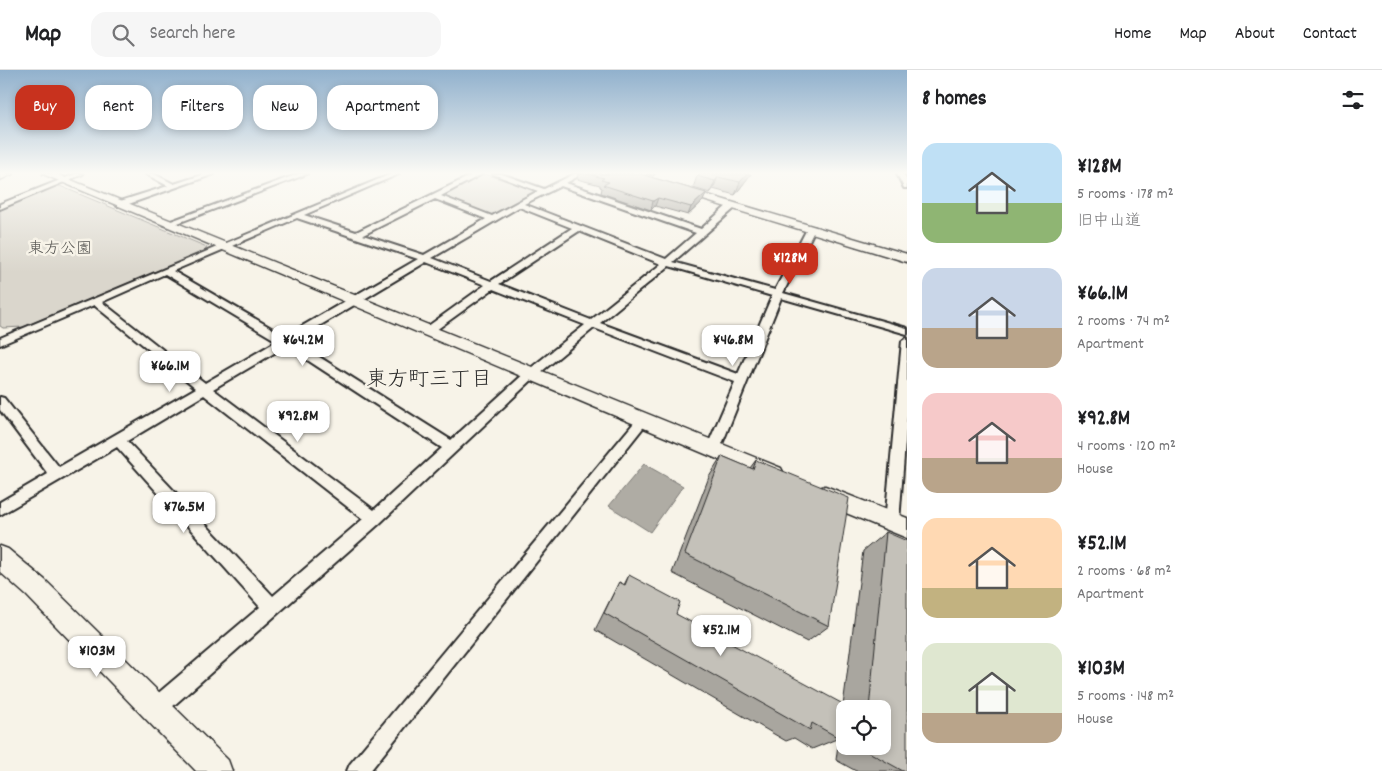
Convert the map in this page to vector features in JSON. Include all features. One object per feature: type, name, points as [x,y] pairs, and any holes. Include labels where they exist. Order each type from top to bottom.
[{"type":"street","points":[[127,207],[784,478]]},
{"type":"street","points":[[168,224],[215,207]]},
{"type":"street","points":[[0,342],[96,302],[221,246],[317,207]]},
{"type":"street","points":[[357,235],[413,207]]},
{"type":"street","points":[[461,207],[492,219]]},
{"type":"street","points":[[0,509],[513,207]]},
{"type":"street","points":[[525,207],[667,263],[907,331]]},
{"type":"street","points":[[628,207],[701,232]]},
{"type":"street","points":[[156,708],[374,519],[531,374],[667,263],[731,207]]},
{"type":"street","points":[[734,207],[907,258]]},
{"type":"street","points":[[297,215],[426,259],[742,380]]},
{"type":"street","points":[[428,331],[492,285],[578,228]]},
{"type":"street","points":[[713,449],[777,295],[811,230]]},
{"type":"street","points":[[166,271],[286,341],[451,447]]},
{"type":"street","points":[[96,302],[205,389],[374,519]]},
{"type":"street","points":[[811,489],[899,525],[907,341]]},
{"type":"street","points":[[0,400],[57,475]]},
{"type":"street","points":[[357,771],[642,421]]},
{"type":"street","points":[[118,439],[272,608]]},
{"type":"street","points":[[0,557],[36,588],[217,771]]},
{"type":"green space","name":"東方公園","points":[[5,207],[110,207],[207,247],[205,251],[23,327],[3,328],[0,326],[0,209]]},
{"type":"green space","points":[[467,207],[510,207],[496,215],[490,215]]},
{"type":"shaded area","points":[[644,464],[683,486],[650,532],[609,506]]},
{"type":"building","points":[[722,456],[753,469],[756,460],[849,498],[829,626],[685,554]]},
{"type":"building","points":[[886,532],[907,541],[907,771],[903,771],[874,755],[891,755],[891,700],[870,700]]},
{"type":"building","points":[[629,575],[680,602],[676,614],[836,700],[836,736],[812,723],[810,730],[604,613],[619,582],[625,585]]},
{"type":"district","name":"東方町三丁目","points":[[429,381]]}]
